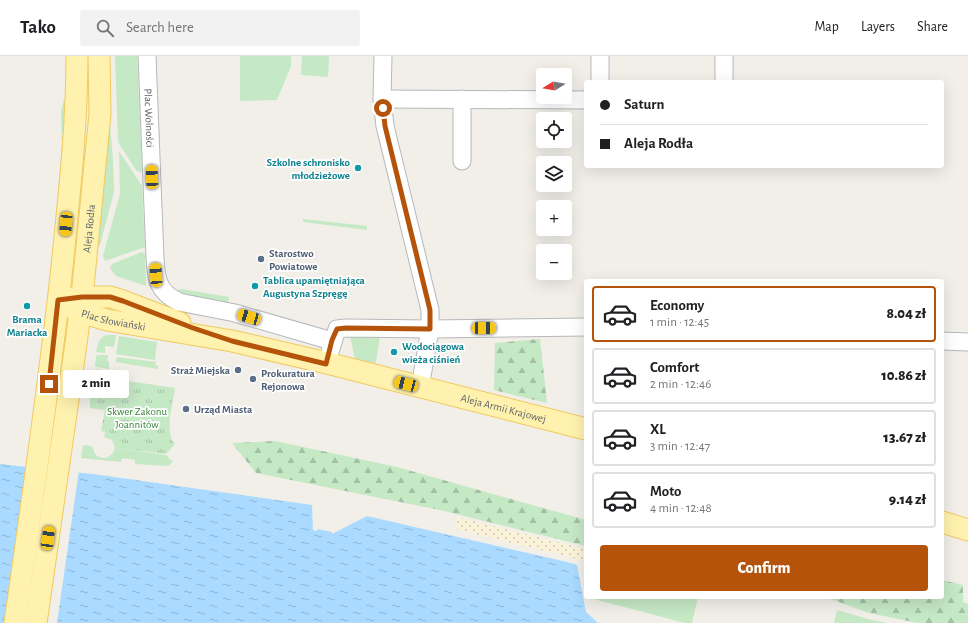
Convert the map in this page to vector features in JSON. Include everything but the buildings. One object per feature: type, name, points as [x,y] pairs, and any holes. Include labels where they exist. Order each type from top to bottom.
[{"type":"main road","name":"Aleja Rodła","points":[[57,399],[58,300],[74,150],[77,98],[77,56]]},
{"type":"main road","name":"Aleja Rodła","points":[[57,399],[81,305],[100,114],[99,56]]},
{"type":"main road","name":"Plac Słowiański","points":[[58,300],[81,305],[110,297],[232,341],[420,388]]},
{"type":"main road","name":"Aleja Armii Krajowej","points":[[420,388],[584,429]]},
{"type":"main road","points":[[15,623],[57,399]]},
{"type":"main road","points":[[36,623],[57,399]]},
{"type":"main road","points":[[944,523],[968,530]]},
{"type":"street","name":"Plac Wolności","points":[[148,56],[156,275],[164,292],[179,302],[235,313],[332,340]]},
{"type":"street","points":[[383,56],[382,99],[385,126],[430,310],[430,329],[420,388]]},
{"type":"street","points":[[600,56],[600,80]]},
{"type":"street","points":[[724,56],[724,80]]},
{"type":"street","points":[[382,99],[584,100]]},
{"type":"street","points":[[462,99],[462,161]]},
{"type":"street","points":[[326,364],[332,340],[337,329],[584,326]]},
{"type":"street","points":[[944,341],[968,342]]},
{"type":"green space","points":[[115,56],[137,56],[141,173],[136,170],[118,142]]},
{"type":"green space","points":[[240,56],[291,56],[291,66],[277,100],[240,101]]},
{"type":"green space","points":[[302,56],[329,56],[328,77],[301,75]]},
{"type":"green space","points":[[64,99],[67,116],[54,239],[62,144],[61,111]]},
{"type":"green space","points":[[110,125],[114,192],[100,245],[96,248],[108,129]]},
{"type":"green space","points":[[119,151],[142,186],[145,247],[105,261],[103,256],[120,194]]},
{"type":"green space","points":[[303,219],[367,226],[367,230],[303,222]]},
{"type":"green space","points":[[142,252],[145,254],[146,286],[116,276],[110,268],[112,264]]},
{"type":"green space","points":[[181,289],[229,297],[228,304],[183,297],[175,291]]},
{"type":"green space","points":[[106,335],[116,335],[114,347],[105,346],[105,353],[96,352],[100,340]]},
{"type":"green space","points":[[119,336],[157,342],[155,360],[116,354]]},
{"type":"green space","points":[[350,336],[380,336],[376,362],[374,363],[355,359]]},
{"type":"green space","points":[[540,339],[547,403],[494,390],[495,343]]},
{"type":"green space","points":[[108,355],[107,361],[109,361],[109,369],[96,367],[96,356]]},
{"type":"green space","points":[[117,357],[156,362],[155,365],[158,366],[158,369],[116,362]]},
{"type":"green space","name":"Skwer Zakonu Joannitów","points":[[96,369],[108,371],[108,378],[175,388],[171,409],[170,433],[175,444],[166,454],[115,448],[112,440],[104,437],[105,432],[101,431],[105,410],[90,408],[94,371]]},
{"type":"green space","points":[[275,441],[397,467],[584,519],[584,546],[440,510],[256,473],[232,443]]},
{"type":"green space","points":[[83,445],[93,447],[96,455],[103,458],[110,456],[115,448],[166,455],[173,462],[168,466],[135,464],[135,460],[122,458],[121,462],[81,458]]},
{"type":"green space","points":[[944,580],[963,585],[963,602],[968,604],[968,623],[918,623],[869,613],[830,599],[944,599]]},
{"type":"green space","points":[[594,599],[698,599],[692,623],[685,623]]},
{"type":"green space","points":[[837,610],[868,619],[887,623],[834,623]]},
{"type":"sand","points":[[457,517],[584,549],[584,561],[455,529]]},
{"type":"water","points":[[0,464],[93,474],[312,505],[313,530],[317,531],[318,529],[332,532],[332,534],[367,516],[567,562],[577,565],[586,612],[598,623],[0,623]]},
{"type":"pier","points":[[29,465],[79,470],[57,623],[6,623]]},
{"type":"place","name":"Szkolne schronisko młodzieżowe","points":[[358,168]]},
{"type":"place","name":"Starostwo Powiatowe","points":[[261,259]]},
{"type":"place","name":"Tablica upamiętniająca Augustyna Szpręgę","points":[[255,286]]},
{"type":"place","name":"Brama Mariacka","points":[[27,306]]},
{"type":"place","name":"Wodociągowa wieża ciśnień","points":[[394,352]]},
{"type":"place","name":"Straż Miejska","points":[[238,370]]},
{"type":"place","name":"Prokuratura Rejonowa","points":[[253,379]]},
{"type":"place","name":"Urząd Miasta","points":[[186,409]]},
{"type":"route","points":[[49,384],[58,300],[82,297],[110,297],[232,341],[326,364],[332,340],[337,329],[430,329],[430,310],[385,126],[383,108]]}]
